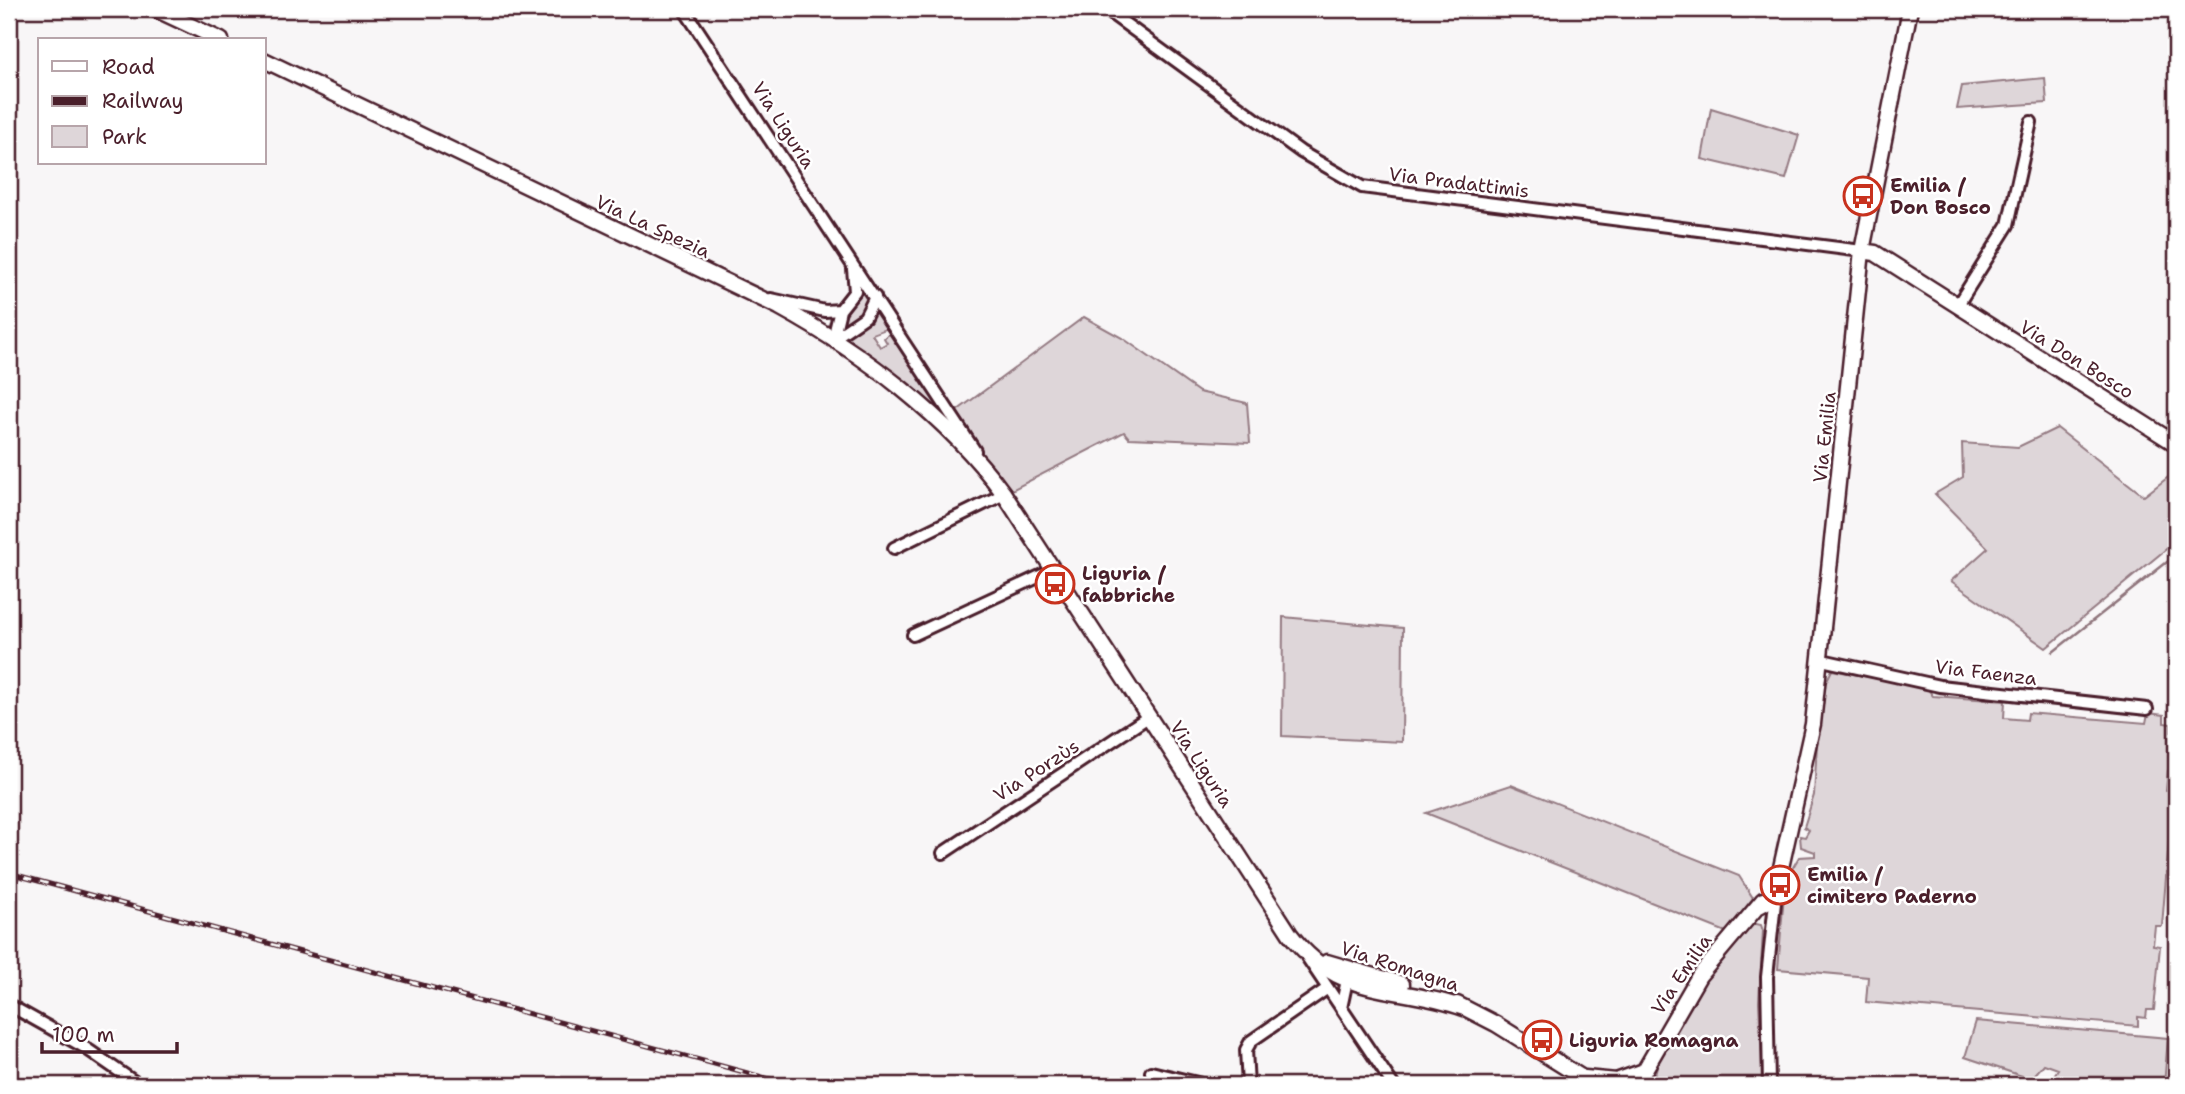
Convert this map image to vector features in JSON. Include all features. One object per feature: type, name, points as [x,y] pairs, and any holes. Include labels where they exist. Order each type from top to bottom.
[{"type":"main road","points":[[155,9],[217,38]]},
{"type":"main road","name":"Via Emilia","points":[[1759,906],[1770,900],[1776,890],[1810,747],[1822,660],[1862,251],[1910,9]]},
{"type":"main road","name":"Via La Spezia","points":[[266,62],[755,296],[833,339],[895,384],[991,477]]},
{"type":"main road","name":"Via Don Bosco","points":[[1862,251],[1875,253],[2176,444]]},
{"type":"main road","name":"Via Liguria","points":[[991,477],[1299,946]]},
{"type":"main road","name":"Via Emilia","points":[[1636,1085],[1643,1078],[1699,976],[1759,906],[1780,869]]},
{"type":"main road","name":"Via Romagna","points":[[1299,946],[1332,972],[1435,994],[1464,1008],[1588,1081]]},
{"type":"main road","points":[[1588,1081],[1643,1078]]},
{"type":"street","name":"Via Liguria","points":[[684,9],[991,477]]},
{"type":"street","name":"Via Pradattimis","points":[[1105,9],[1301,152],[1362,187],[1862,251]]},
{"type":"street","points":[[1957,306],[2008,225],[2031,122]]},
{"type":"street","points":[[833,339],[840,310],[855,290],[851,262]]},
{"type":"street","points":[[755,296],[825,311],[840,310]]},
{"type":"street","points":[[833,339],[865,317],[875,297]]},
{"type":"street","points":[[894,548],[1004,494]]},
{"type":"street","points":[[913,635],[1053,570]]},
{"type":"street","name":"Via Faenza","points":[[1822,660],[1940,686],[2147,709]]},
{"type":"street","name":"Via Porzùs","points":[[943,853],[1148,717]]},
{"type":"street","points":[[1769,1085],[1767,982],[1776,890]]},
{"type":"street","points":[[1248,1085],[1246,1050],[1251,1041],[1328,988],[1332,972]]},
{"type":"street","points":[[1332,972],[1341,1008]]},
{"type":"street","points":[[1328,988],[1392,1085]]},
{"type":"street","points":[[9,1005],[84,1047],[139,1085]]},
{"type":"street","points":[[1151,1072],[1206,1085]]},
{"type":"green space","points":[[2045,78],[2047,103],[1957,109],[1962,86]]},
{"type":"green space","points":[[1711,108],[1799,135],[1786,179],[1702,159]]},
{"type":"green space","points":[[861,284],[871,298],[866,310],[841,329],[842,323]]},
{"type":"green space","points":[[877,306],[891,327],[872,334],[880,347],[887,343],[884,338],[893,331],[961,434],[842,336],[868,320]]},
{"type":"green space","points":[[1084,317],[1124,339],[1199,392],[1247,403],[1250,443],[1129,438],[1124,432],[1004,494],[954,413]]},
{"type":"green space","points":[[2057,428],[2144,496],[2176,471],[2176,541],[2046,648],[1951,581],[1988,548],[1935,494],[1963,477],[1962,443],[2018,447]]},
{"type":"green space","points":[[1283,617],[1403,628],[1402,742],[1282,736]]},
{"type":"green space","points":[[1832,670],[1927,688],[1933,696],[2005,701],[2004,718],[2027,720],[2028,713],[2146,723],[2148,713],[2164,715],[2164,723],[2171,724],[2171,732],[2176,732],[2175,772],[2168,771],[2166,791],[2173,792],[2162,926],[2155,926],[2153,945],[2160,946],[2154,1010],[2147,1010],[2146,1018],[2138,1017],[2138,1026],[1866,1002],[1868,977],[1778,969],[1785,881],[1799,857],[1815,856],[1815,852],[1801,847],[1800,836],[1805,837],[1809,830],[1804,827],[1814,795],[1820,694]]},
{"type":"green space","points":[[1511,785],[1739,876],[1753,898],[1726,932],[1426,813]]},
{"type":"green space","points":[[1752,923],[1761,925],[1763,931],[1759,1002],[1763,1085],[1653,1085],[1658,1062],[1678,1018],[1705,978]]},
{"type":"green space","points":[[1976,1021],[2168,1038],[2164,1085],[2048,1085],[2058,1069],[2044,1064],[2031,1079],[1965,1057]]},
{"type":"waterway","points":[[2053,652],[2176,555]]},
{"type":"waterway","points":[[2169,1001],[2176,908]]},
{"type":"railway","points":[[9,873],[792,1085]]},
{"type":"place","name":"Emilia / Don Bosco","points":[[1863,196]]},
{"type":"place","name":"Liguria / fabbriche","points":[[1055,584]]},
{"type":"place","name":"Emilia / cimitero Paderno","points":[[1780,885]]},
{"type":"place","name":"Liguria Romagna","points":[[1542,1040]]}]
